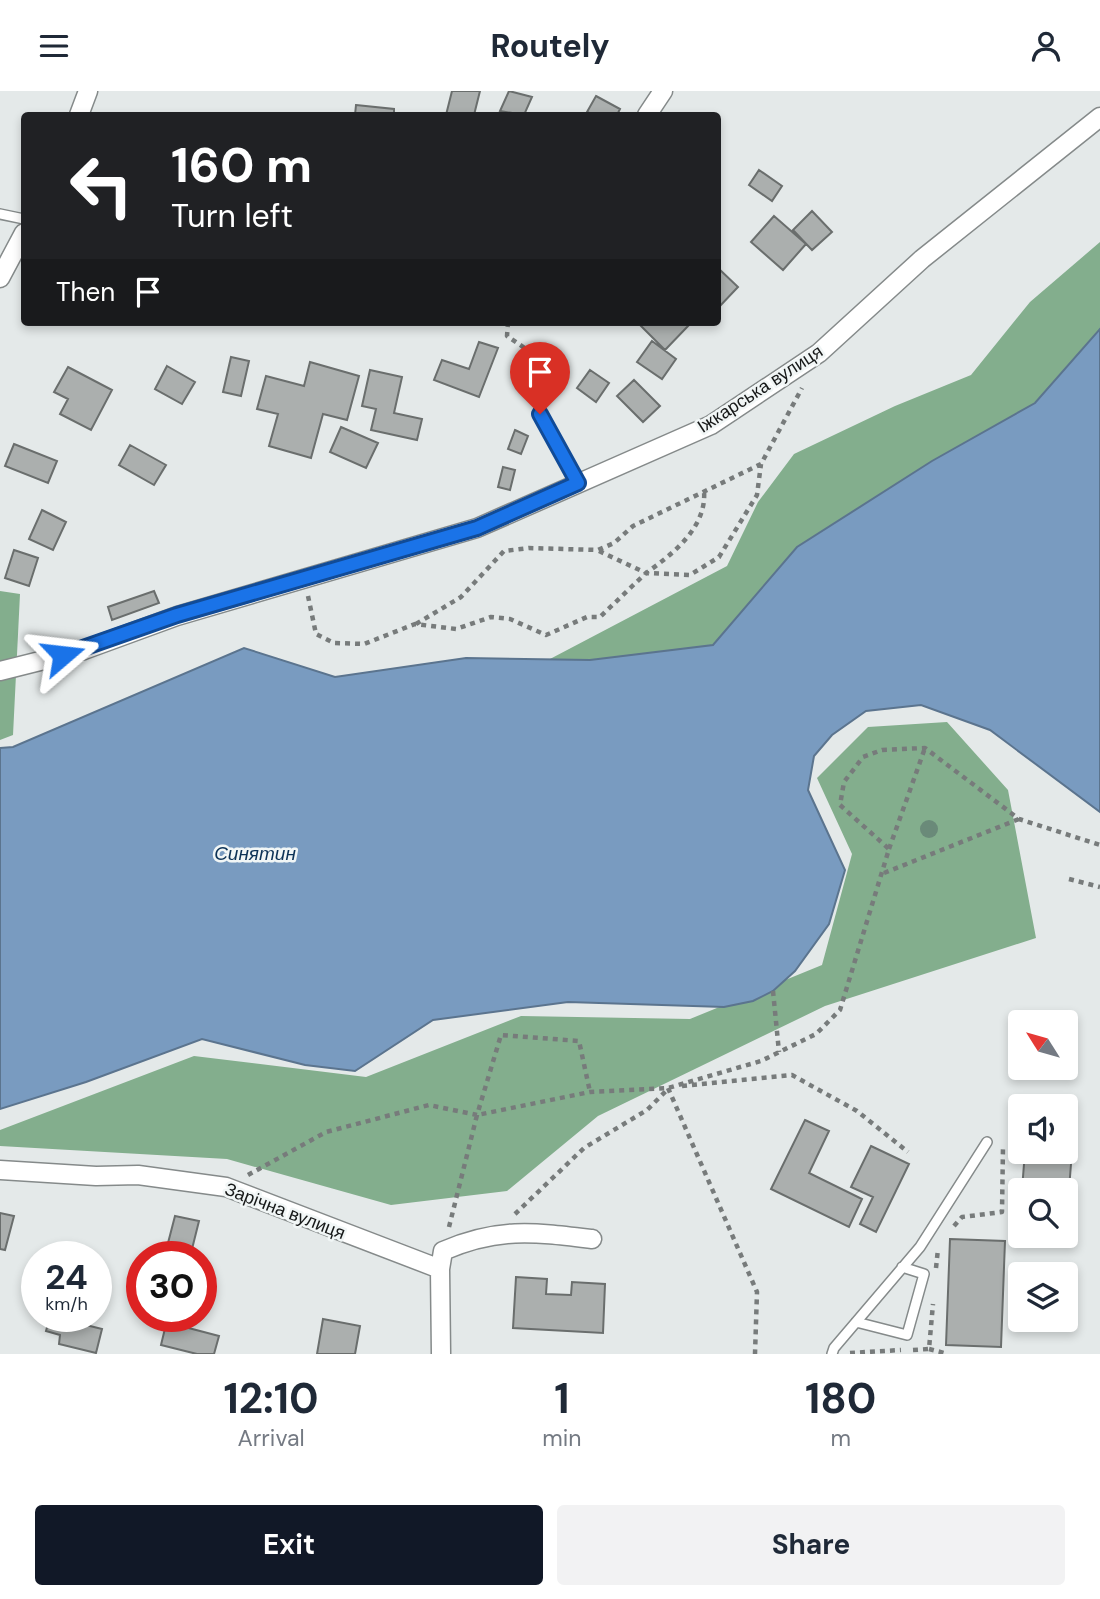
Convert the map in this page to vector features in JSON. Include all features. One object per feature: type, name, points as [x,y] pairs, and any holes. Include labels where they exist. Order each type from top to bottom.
[{"type":"street","points":[[80,112],[88,91]]},
{"type":"street","points":[[649,112],[663,91]]},
{"type":"street","name":"Іжкарська вулиця","points":[[0,671],[84,650],[177,615],[477,528],[711,425],[819,353],[922,259],[1100,117]]},
{"type":"street","points":[[0,278],[21,239]]},
{"type":"street","name":"Зарічна вулиця","points":[[0,1170],[96,1176],[138,1175],[226,1187],[440,1269]]},
{"type":"street","points":[[441,1354],[440,1269],[443,1251],[475,1236],[530,1231],[592,1239]]},
{"type":"lane","points":[[0,214],[21,218]]},
{"type":"lane","points":[[540,414],[578,483]]},
{"type":"lane","points":[[832,1354],[920,1247],[988,1142]]},
{"type":"lane","points":[[856,1322],[907,1335],[924,1274],[902,1267]]},
{"type":"path","points":[[508,326],[507,336],[532,353],[540,414]]},
{"type":"path","points":[[304,578],[316,634],[334,643],[364,644],[415,624],[461,597],[504,551],[529,548],[598,550],[646,573],[690,575],[719,557],[757,495],[761,464],[803,386]]},
{"type":"path","points":[[598,550],[614,543],[632,526],[761,464]]},
{"type":"path","points":[[415,624],[456,629],[491,617],[510,619],[546,635],[587,617],[600,617],[646,573],[670,556],[691,533],[705,508],[704,492]]},
{"type":"path","points":[[497,1234],[584,1148],[647,1110],[668,1088],[761,1061],[816,1034],[841,1010],[889,849],[925,748]]},
{"type":"path","points":[[889,849],[840,805],[844,782],[863,757],[882,750],[925,748],[1019,819],[1100,845]]},
{"type":"path","points":[[883,874],[1019,819]]},
{"type":"path","points":[[1069,879],[1100,887]]},
{"type":"path","points":[[773,991],[779,1052]]},
{"type":"path","points":[[443,1251],[477,1115],[501,1034],[579,1041],[590,1093]]},
{"type":"path","points":[[226,1187],[326,1132],[429,1105],[477,1115],[590,1093],[792,1075],[857,1111],[908,1152]]},
{"type":"path","points":[[668,1088],[757,1292],[755,1354]]},
{"type":"path","points":[[946,1233],[962,1217],[1002,1212],[1004,1143]]},
{"type":"path","points":[[935,1281],[938,1241]]},
{"type":"path","points":[[929,1349],[934,1295]]},
{"type":"path","points":[[842,1354],[929,1349],[948,1354]]},
{"type":"green space","points":[[1100,242],[1100,329],[1035,403],[932,461],[797,547],[713,645],[590,660],[550,659],[727,566],[758,502],[794,454],[895,406],[971,375],[1030,302]]},
{"type":"green space","points":[[0,591],[20,594],[13,735],[0,740]]},
{"type":"green space","points":[[947,722],[1008,790],[1036,938],[825,1006],[598,1116],[507,1191],[391,1205],[227,1159],[0,1146],[0,1130],[194,1056],[366,1077],[521,1016],[690,1019],[822,965],[852,854],[817,778],[868,727]]},
{"type":"water","name":"Синятин","points":[[1100,329],[1100,812],[990,730],[921,705],[866,711],[832,735],[814,756],[808,790],[845,870],[829,924],[795,971],[773,991],[753,1001],[724,1007],[568,1002],[433,1020],[355,1071],[305,1065],[202,1039],[86,1082],[0,1109],[0,748],[13,747],[244,648],[335,677],[466,658],[590,660],[713,645],[797,547],[932,461],[1035,403]]},
{"type":"building","points":[[452,91],[480,91],[475,112],[447,112]]},
{"type":"building","points":[[509,91],[532,97],[525,112],[500,111]]},
{"type":"building","points":[[596,96],[620,109],[618,112],[587,112]]},
{"type":"building","points":[[356,105],[394,109],[394,112],[355,112]]},
{"type":"building","points":[[759,170],[782,186],[772,201],[749,185]]},
{"type":"building","points":[[812,211],[832,232],[812,250],[793,230]]},
{"type":"building","points":[[774,216],[806,244],[783,270],[751,242]]},
{"type":"building","points":[[721,271],[738,287],[721,305]]},
{"type":"building","points":[[641,326],[688,326],[665,350]]},
{"type":"building","points":[[652,341],[676,359],[662,379],[637,362]]},
{"type":"building","points":[[479,342],[498,348],[479,397],[434,380],[442,360],[469,369]]},
{"type":"building","points":[[231,357],[249,361],[241,396],[223,392]]},
{"type":"building","points":[[310,362],[359,376],[347,420],[323,414],[311,458],[269,446],[278,414],[257,409],[266,376],[304,386]]},
{"type":"building","points":[[167,366],[195,382],[182,404],[155,389]]},
{"type":"building","points":[[68,367],[112,390],[91,430],[60,414],[68,399],[54,392]]},
{"type":"building","points":[[370,370],[402,377],[394,413],[422,419],[417,440],[371,430],[376,409],[362,406]]},
{"type":"building","points":[[590,370],[609,383],[596,402],[577,388]]},
{"type":"building","points":[[634,380],[660,406],[643,422],[617,396]]},
{"type":"building","points":[[341,427],[378,443],[366,468],[330,452]]},
{"type":"building","points":[[515,430],[528,436],[521,454],[508,449]]},
{"type":"building","points":[[14,444],[57,461],[48,483],[5,466]]},
{"type":"building","points":[[130,445],[166,465],[154,485],[119,465]]},
{"type":"building","points":[[503,467],[515,470],[510,490],[498,487]]},
{"type":"building","points":[[42,510],[66,522],[53,550],[29,539]]},
{"type":"building","points":[[14,550],[38,558],[29,586],[5,578]]},
{"type":"building","points":[[154,591],[159,603],[112,620],[108,607]]},
{"type":"building","points":[[805,1120],[829,1131],[809,1173],[862,1199],[849,1227],[771,1189]]},
{"type":"building","points":[[871,1146],[909,1164],[876,1232],[860,1224],[873,1197],[851,1187]]},
{"type":"building","points":[[1024,1164],[1071,1164],[1070,1178],[1023,1178]]},
{"type":"building","points":[[0,1213],[14,1216],[5,1250],[0,1249]]},
{"type":"building","points":[[175,1216],[199,1221],[194,1241],[169,1241]]},
{"type":"building","points":[[950,1239],[1005,1241],[1001,1347],[946,1345]]},
{"type":"building","points":[[516,1277],[547,1279],[546,1294],[571,1295],[572,1282],[605,1284],[603,1333],[513,1328]]},
{"type":"building","points":[[323,1319],[360,1326],[355,1354],[317,1354]]},
{"type":"building","points":[[50,1332],[101,1332],[96,1353],[59,1344],[60,1335]]},
{"type":"building","points":[[164,1332],[204,1332],[219,1336],[214,1354],[197,1354],[161,1345]]},
{"type":"route","points":[[63,655],[84,650],[177,615],[477,528],[578,483],[540,414]]}]
